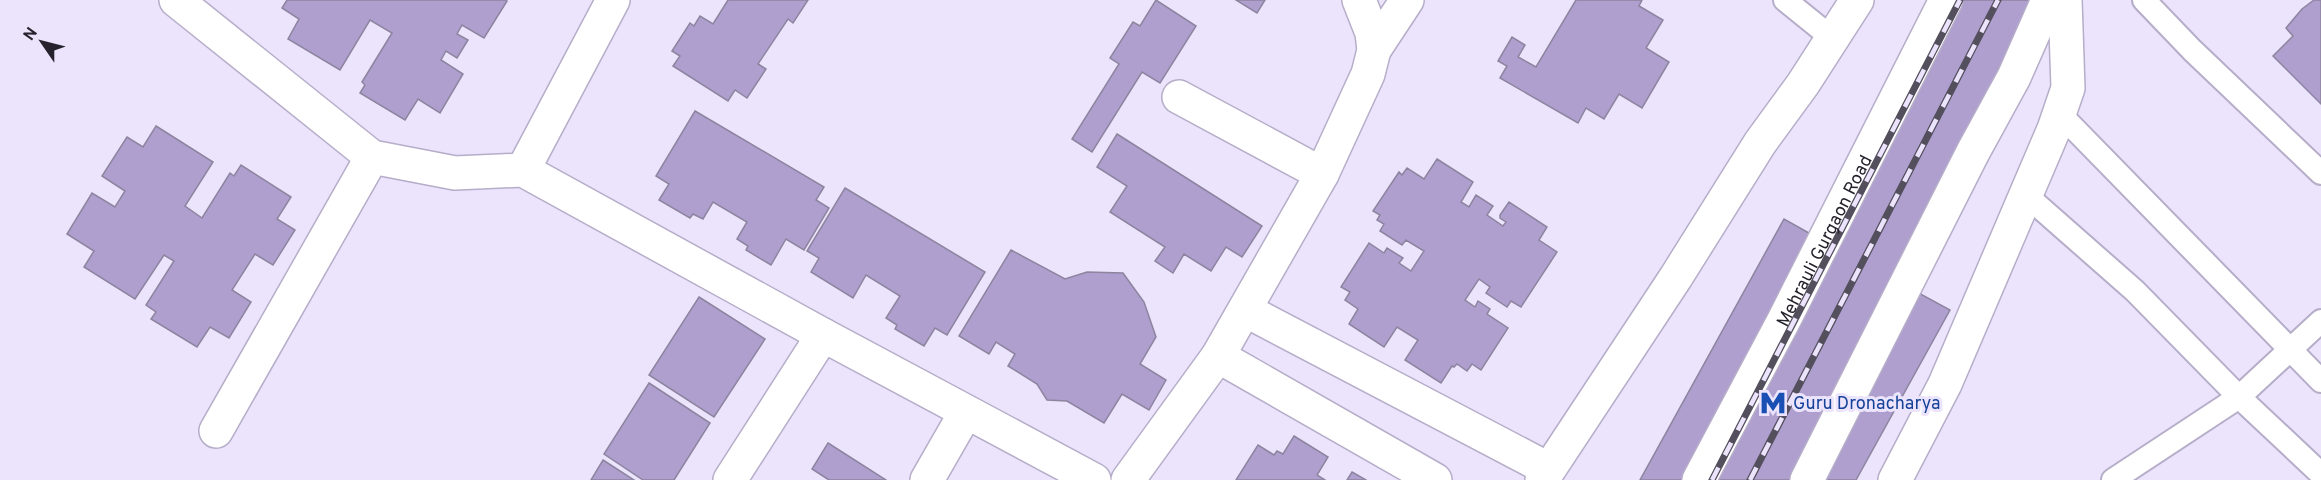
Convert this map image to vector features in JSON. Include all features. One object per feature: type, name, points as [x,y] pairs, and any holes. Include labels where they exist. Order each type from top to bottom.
[{"type":"main road","points":[[176,0],[372,157],[455,173],[523,170],[823,335],[1094,480]]},
{"type":"main road","points":[[523,170],[613,0]]},
{"type":"main road","points":[[1359,0],[1372,33],[1374,50]]},
{"type":"main road","points":[[1128,480],[1218,356],[1245,310],[1322,174],[1368,74],[1374,50],[1407,0]]},
{"type":"main road","points":[[1245,310],[1545,475],[1676,277],[1760,143],[1803,84],[1857,0]]},
{"type":"main road","name":"Mehrauli Gurgaon Road","points":[[1699,480],[1783,321],[1946,0]]},
{"type":"main road","points":[[1807,480],[1973,152],[2014,77],[2048,0]]},
{"type":"main road","points":[[1895,480],[1945,384],[2026,196],[2068,88],[2065,0]]},
{"type":"main road","points":[[1179,97],[1322,174]]},
{"type":"main road","points":[[216,431],[372,157]]},
{"type":"main road","points":[[730,480],[823,335]]},
{"type":"main road","points":[[1218,356],[1435,480]]},
{"type":"main road","points":[[927,480],[966,412]]},
{"type":"lane","points":[[1785,0],[1833,38]]},
{"type":"lane","points":[[2144,0],[2321,173]]},
{"type":"lane","points":[[2059,113],[2321,381]]},
{"type":"lane","points":[[2026,196],[2134,291],[2239,397],[2321,474]]},
{"type":"lane","points":[[2113,480],[2239,397],[2321,321]]},
{"type":"building","points":[[287,0],[507,1],[484,38],[462,25],[457,34],[468,40],[457,58],[446,51],[441,60],[463,74],[440,113],[418,99],[405,120],[360,93],[365,85],[362,82],[392,33],[370,20],[340,70],[288,39],[299,19],[282,8]]},
{"type":"building","points":[[728,0],[808,0],[793,23],[788,19],[758,64],[766,69],[747,98],[735,90],[728,101],[673,66],[680,56],[672,51],[690,23],[694,26],[700,16],[713,24]]},
{"type":"building","points":[[1156,0],[1196,26],[1160,83],[1142,72],[1092,152],[1072,139],[1119,64],[1110,58],[1133,22],[1140,26]]},
{"type":"building","points":[[1236,0],[1265,0],[1257,13]]},
{"type":"building","points":[[1576,0],[1642,0],[1639,6],[1663,20],[1646,48],[1669,62],[1642,108],[1619,94],[1604,119],[1586,108],[1578,123],[1500,78],[1507,66],[1498,61],[1512,37],[1525,45],[1518,57],[1536,67]]},
{"type":"building","name":"Guru Dronacharya","points":[[1943,0],[2054,0],[1902,284],[1950,310],[1856,480],[1640,480],[1784,219],[1816,237]]},
{"type":"building","points":[[2314,0],[2321,0],[2321,104],[2273,56],[2293,36],[2286,28],[2302,9]]},
{"type":"building","points":[[695,111],[824,187],[816,200],[829,208],[804,250],[786,239],[771,265],[746,250],[748,246],[737,239],[747,222],[713,202],[703,219],[693,214],[690,218],[659,200],[669,184],[656,176]]},
{"type":"building","points":[[156,126],[213,162],[185,206],[202,218],[230,173],[234,176],[241,165],[291,197],[277,219],[295,230],[273,265],[255,254],[232,290],[251,302],[229,338],[210,327],[197,347],[151,319],[156,312],[146,305],[174,261],[164,255],[135,299],[84,267],[94,251],[67,234],[92,193],[115,207],[125,191],[102,176],[127,137],[143,147]]},
{"type":"building","points":[[1117,134],[1262,226],[1242,257],[1226,247],[1211,271],[1184,254],[1173,273],[1155,261],[1165,247],[1110,212],[1127,186],[1097,167]]},
{"type":"building","points":[[1437,159],[1473,182],[1461,202],[1469,207],[1476,195],[1493,206],[1487,215],[1503,226],[1506,222],[1500,218],[1500,215],[1509,202],[1547,227],[1539,240],[1557,252],[1521,307],[1511,301],[1507,307],[1486,293],[1490,287],[1479,279],[1465,300],[1475,307],[1478,301],[1490,309],[1487,314],[1508,328],[1481,370],[1472,364],[1467,371],[1457,364],[1452,366],[1441,383],[1405,360],[1418,340],[1397,327],[1384,347],[1349,324],[1358,309],[1345,300],[1350,292],[1341,287],[1369,243],[1384,253],[1387,248],[1403,258],[1399,263],[1411,271],[1424,251],[1406,240],[1402,245],[1380,231],[1384,224],[1377,220],[1380,215],[1373,211],[1399,172],[1402,175],[1407,168],[1424,179]]},
{"type":"building","points":[[845,188],[985,272],[947,335],[935,328],[924,346],[895,329],[897,325],[886,318],[900,296],[866,275],[853,298],[811,272],[819,258],[807,251]]},
{"type":"building","points":[[1011,250],[1065,279],[1087,272],[1123,273],[1144,302],[1156,337],[1140,364],[1166,380],[1149,410],[1122,394],[1104,423],[1067,401],[1047,400],[1037,384],[1008,366],[1015,354],[996,342],[989,354],[959,336]]},
{"type":"building","points":[[699,297],[765,339],[714,417],[649,375]]},
{"type":"building","points":[[649,383],[710,423],[674,480],[643,480],[604,454]]},
{"type":"building","points":[[1294,436],[1328,457],[1317,475],[1325,480],[1236,480],[1258,445],[1274,455],[1277,451],[1283,454]]},
{"type":"building","points":[[828,443],[886,480],[829,480],[812,469]]},
{"type":"building","points":[[603,460],[634,480],[591,480]]},
{"type":"building","points":[[1352,472],[1366,480],[1347,480]]},
{"type":"railway","points":[[1712,480],[1960,0]]},
{"type":"railway","points":[[1750,480],[1998,0]]},
{"type":"place","name":"Guru Dronacharya","points":[[1773,403]]}]
